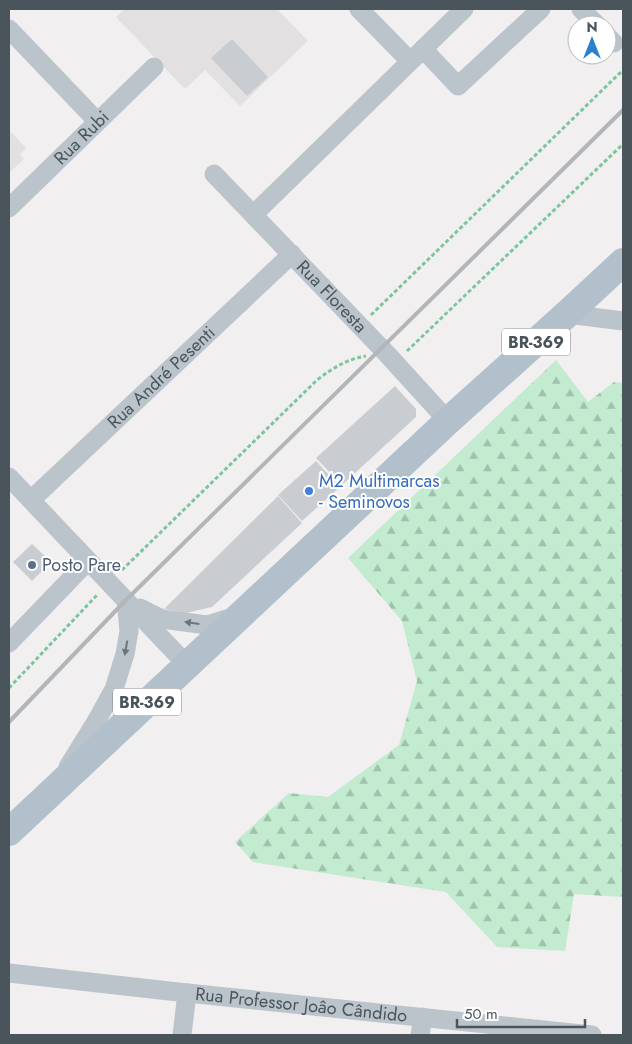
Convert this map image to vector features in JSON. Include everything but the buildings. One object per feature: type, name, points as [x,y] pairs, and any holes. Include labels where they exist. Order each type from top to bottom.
[{"type":"main road","name":"BR-369","points":[[9,832],[448,421],[623,262]]},
{"type":"street","points":[[359,9],[458,86],[541,9]]},
{"type":"street","points":[[254,214],[464,9]]},
{"type":"street","points":[[9,29],[97,121]]},
{"type":"street","name":"Rua Rubi","points":[[9,208],[154,67]]},
{"type":"street","name":"Rua Floresta","points":[[214,174],[388,354],[448,421]]},
{"type":"street","name":"Rua André Pesenti","points":[[31,500],[292,254]]},
{"type":"street","points":[[567,314],[623,321]]},
{"type":"street","points":[[9,477],[187,665]]},
{"type":"street","points":[[9,643],[88,560]]},
{"type":"street","points":[[126,600],[162,619],[207,625],[240,615]]},
{"type":"street","points":[[54,789],[114,689],[125,654],[129,631],[126,600]]},
{"type":"street","name":"Rua Professor Joâo Cândido","points":[[9,973],[187,993],[422,1026],[592,1035]]},
{"type":"street","points":[[182,1035],[187,993]]},
{"type":"path","points":[[360,326],[623,70]]},
{"type":"path","points":[[9,688],[109,583],[317,380],[336,366],[354,358],[408,351],[623,144]]},
{"type":"shaded area","points":[[125,9],[277,9],[308,41],[240,106],[205,70],[185,89],[116,17]]},
{"type":"shaded area","points":[[9,130],[26,148],[20,155],[24,159],[9,173]]},
{"type":"green space","points":[[556,360],[588,402],[614,382],[623,383],[623,897],[574,894],[565,951],[497,947],[446,892],[253,862],[235,842],[289,793],[328,797],[399,745],[417,681],[402,621],[348,558]]},
{"type":"railway","points":[[9,722],[126,600],[623,110]]},
{"type":"place","name":"M2 Multimarcas - Seminovos","points":[[309,491]]},
{"type":"place","name":"Posto Pare","points":[[32,565]]}]
